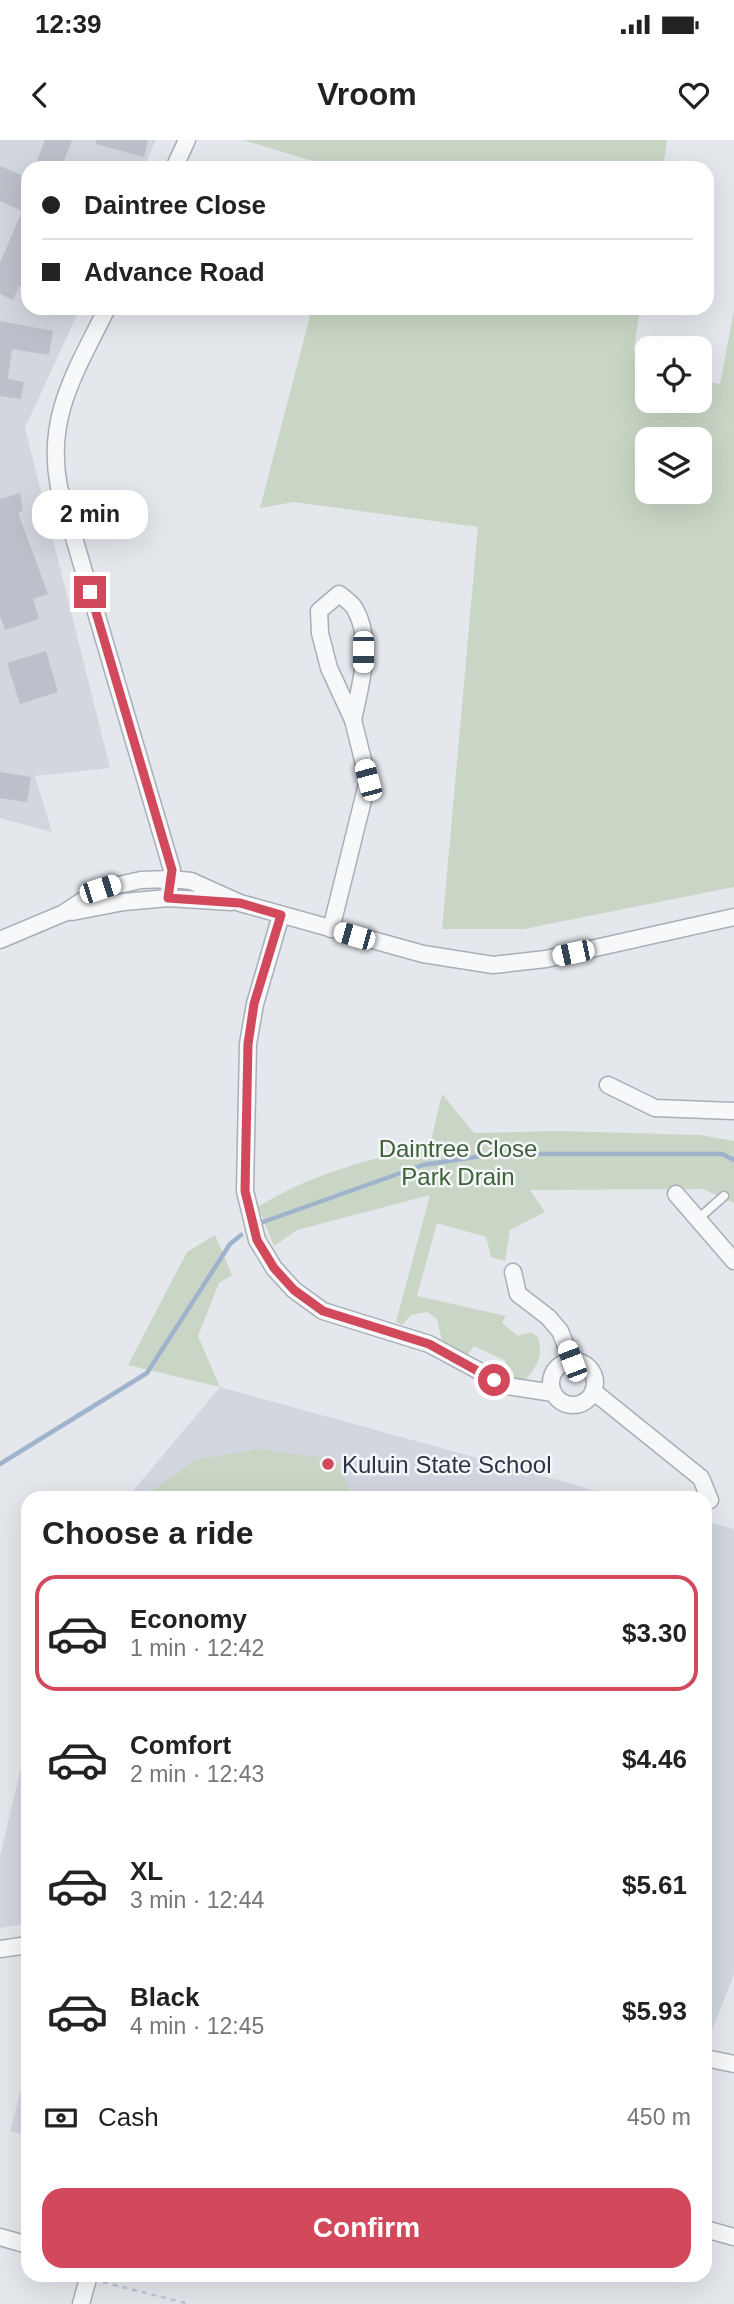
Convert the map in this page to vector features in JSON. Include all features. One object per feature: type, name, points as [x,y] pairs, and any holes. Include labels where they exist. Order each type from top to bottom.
[{"type":"street","points":[[177,161],[187,140]]},
{"type":"street","points":[[104,315],[58,413],[53,459],[172,870],[168,898]]},
{"type":"street","points":[[331,929],[368,780],[353,720],[329,668],[320,633],[319,611],[339,594],[355,608],[363,635],[363,669],[353,720]]},
{"type":"street","points":[[0,940],[64,913],[100,889],[130,881],[171,878],[191,881],[240,903],[423,954],[493,965],[546,959],[734,917]]},
{"type":"street","points":[[64,913],[124,902],[168,898],[240,903]]},
{"type":"street","points":[[281,915],[254,1004],[248,1044],[245,1191],[257,1240],[274,1268],[294,1290],[323,1311],[429,1344],[508,1386],[553,1394],[563,1403],[578,1405],[593,1391]]},
{"type":"street","points":[[608,1085],[655,1108],[734,1111]]},
{"type":"street","points":[[676,1194],[734,1261]]},
{"type":"street","points":[[513,1272],[518,1294],[548,1317],[560,1331],[572,1361]]},
{"type":"street","points":[[553,1394],[554,1372],[572,1361],[579,1362],[591,1371],[593,1391],[701,1479],[706,1491]]},
{"type":"street","points":[[0,1949],[21,1946]]},
{"type":"street","points":[[712,2059],[734,2064]]},
{"type":"street","points":[[712,2231],[734,2237]]},
{"type":"street","points":[[0,2237],[21,2243]]},
{"type":"street","points":[[81,2304],[94,2282]]},
{"type":"lane","points":[[698,1218],[724,1196]]},
{"type":"path","points":[[110,2282],[189,2304]]},
{"type":"shaded area","points":[[0,140],[156,140],[146,161],[21,161],[21,315],[77,315],[25,428],[110,768],[35,776],[52,832],[0,818]]},
{"type":"shaded area","name":"Kuluin State School","points":[[220,1387],[597,1491],[133,1491]]},
{"type":"shaded area","points":[[712,1523],[734,1529],[734,1974],[712,2031]]},
{"type":"shaded area","points":[[21,1768],[21,1924],[0,1928],[0,1856]]},
{"type":"shaded area","points":[[21,2090],[21,2134],[10,2131]]},
{"type":"green space","points":[[243,140],[667,140],[664,161],[312,161]]},
{"type":"green space","points":[[734,310],[734,887],[524,929],[442,929],[478,527],[294,502],[260,508],[310,315],[639,315],[634,349],[635,413],[712,413],[712,383],[720,384]]},
{"type":"green space","name":"Daintree Close Park Drain","points":[[442,1094],[474,1133],[560,1131],[700,1135],[734,1141],[734,1203],[703,1189],[530,1190],[545,1212],[510,1230],[505,1261],[491,1257],[486,1237],[437,1223],[417,1296],[506,1316],[502,1323],[518,1336],[531,1332],[538,1337],[540,1355],[533,1370],[525,1380],[508,1381],[499,1375],[506,1361],[474,1346],[466,1357],[443,1345],[437,1319],[427,1312],[411,1315],[402,1325],[396,1322],[430,1195],[297,1230],[274,1246],[258,1207],[320,1177],[363,1162],[430,1145]]},
{"type":"green space","points":[[215,1235],[232,1275],[219,1283],[198,1336],[220,1387],[128,1365],[187,1252]]},
{"type":"green space","points":[[259,1449],[336,1460],[350,1491],[152,1491],[195,1460]]},
{"type":"building","points":[[45,140],[72,140],[64,161],[37,161]]},
{"type":"building","points":[[96,140],[148,140],[144,157],[96,144]]},
{"type":"building","points":[[0,166],[21,175],[21,211],[0,201]]},
{"type":"building","points":[[21,213],[21,287],[19,286],[13,300],[0,294],[0,263]]},
{"type":"building","points":[[0,321],[53,331],[49,355],[12,349],[8,378],[5,378],[24,382],[21,399],[0,396]]},
{"type":"building","points":[[20,493],[23,511],[18,513],[48,594],[33,599],[39,619],[5,630],[0,616],[0,499]]},
{"type":"building","points":[[46,651],[58,692],[20,704],[7,663]]},
{"type":"building","points":[[0,772],[31,777],[27,802],[0,798]]},
{"type":"waterway","name":"Daintree Close Park Drain","points":[[263,1222],[423,1165],[495,1154],[722,1154],[734,1160]]},
{"type":"waterway","name":"Daintree Close Park Drain","points":[[0,1464],[147,1373],[230,1244],[241,1235]]},
{"type":"place","name":"Kuluin State School","points":[[328,1464]]},
{"type":"route","points":[[90,592],[172,870],[168,898],[240,903],[281,915],[254,1004],[248,1044],[245,1191],[257,1240],[274,1268],[294,1290],[323,1311],[351,1322],[429,1344],[494,1380]]}]
